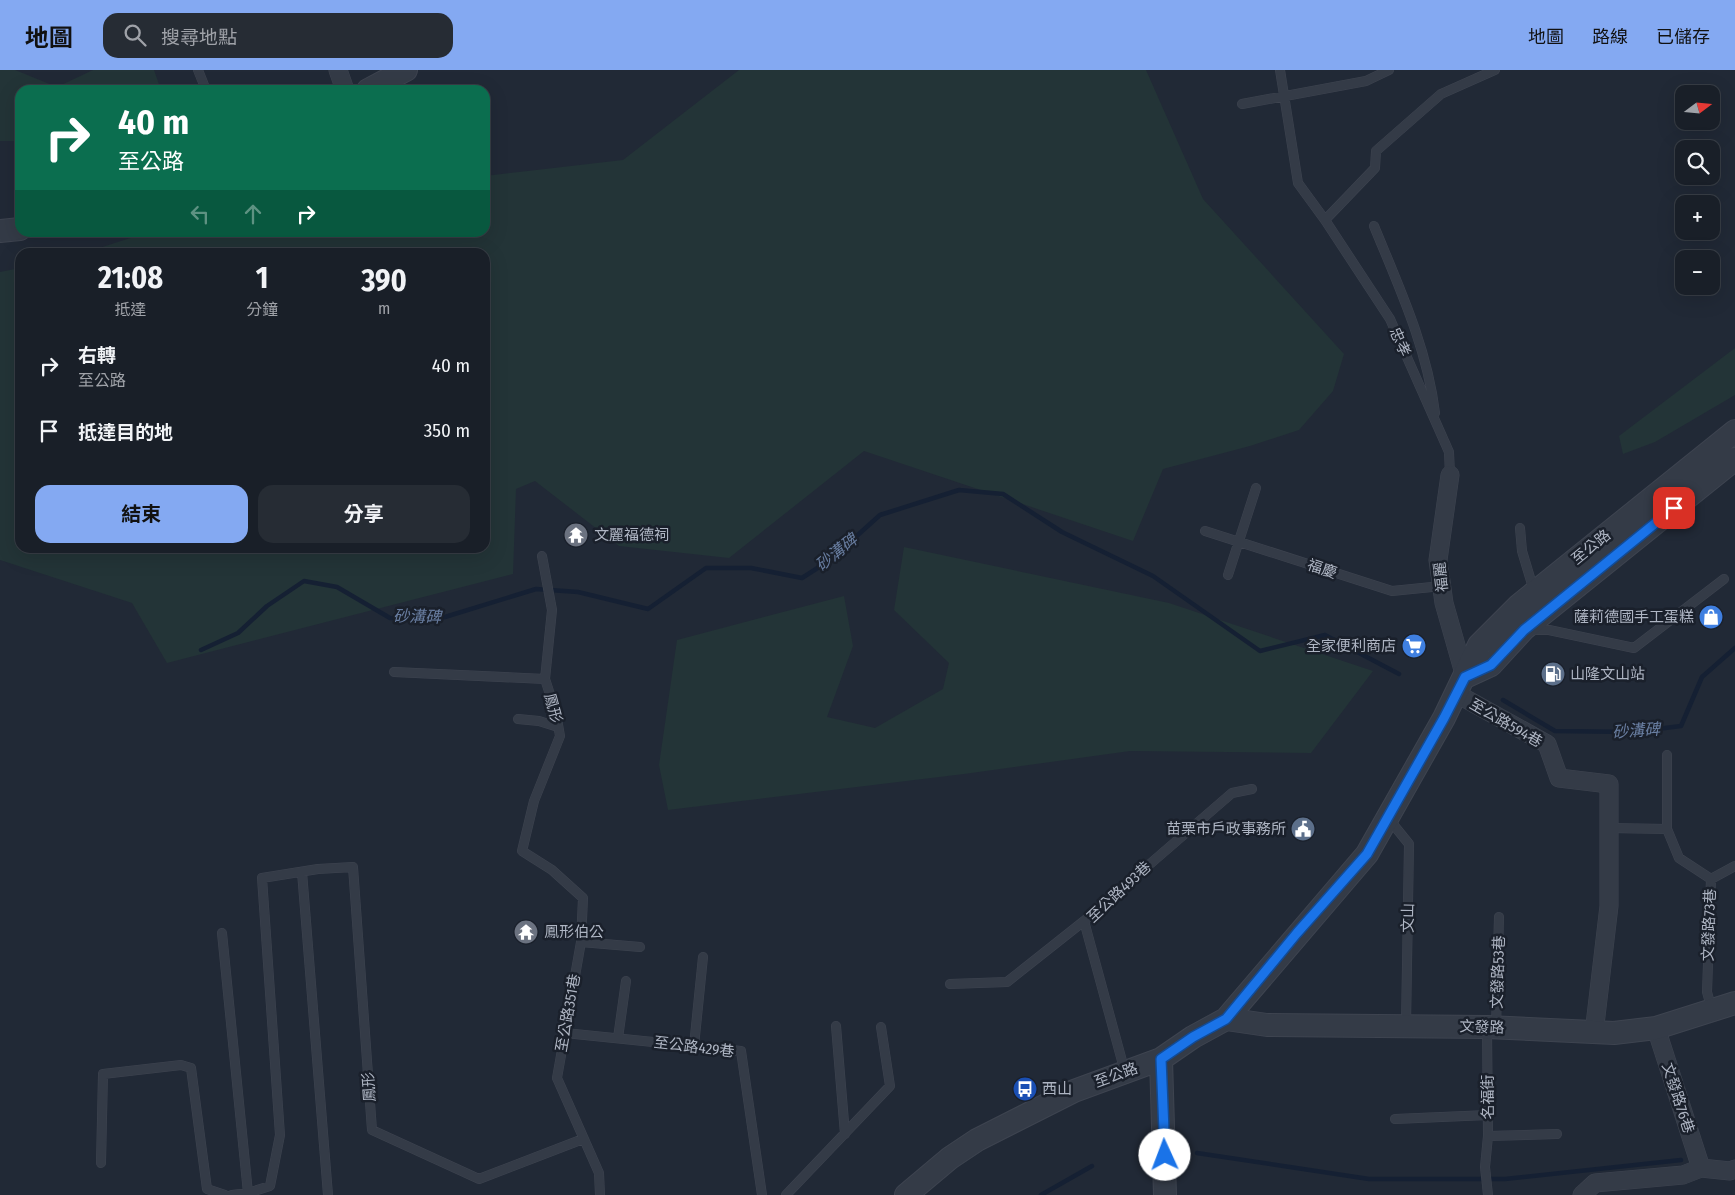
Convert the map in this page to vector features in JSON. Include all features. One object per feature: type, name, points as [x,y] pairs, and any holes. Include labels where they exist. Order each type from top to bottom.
[{"type":"street","points":[[338,70],[344,85]]},
{"type":"street","points":[[378,85],[406,70]]},
{"type":"street","points":[[0,231],[15,230]]},
{"type":"street","name":"至公路","points":[[1516,623],[1535,592],[1735,431]]},
{"type":"street","name":"至公路","points":[[906,1195],[950,1158],[977,1140],[1074,1091],[1161,1059],[1193,1037],[1226,1019],[1297,933],[1367,854],[1461,686],[1478,645],[1516,623],[1735,459]]},
{"type":"street","name":"福麗","points":[[1450,475],[1438,560],[1444,603],[1461,686]]},
{"type":"street","name":"至公路594巷","points":[[1461,686],[1547,744],[1559,778],[1609,784],[1609,828]]},
{"type":"street","points":[[1594,1033],[1609,906],[1609,828]]},
{"type":"street","name":"文發路","points":[[1226,1019],[1267,1025],[1492,1027],[1614,1033],[1656,1028],[1735,1003]]},
{"type":"street","name":"文發路76巷","points":[[1656,1028],[1701,1168]]},
{"type":"street","points":[[1161,1059],[1165,1195]]},
{"type":"street","points":[[1582,1195],[1595,1183],[1683,1175],[1701,1168],[1730,1171],[1735,1169]]},
{"type":"lane","points":[[198,70],[204,85]]},
{"type":"lane","name":"忠孝","points":[[1280,70],[1298,183],[1390,318],[1449,452],[1450,475]]},
{"type":"lane","points":[[1242,104],[1366,81],[1388,70]]},
{"type":"lane","points":[[1325,220],[1375,168],[1376,151],[1441,94],[1494,70]]},
{"type":"lane","points":[[1374,226],[1413,322],[1429,373],[1436,421]]},
{"type":"lane","points":[[1228,575],[1237,542],[1256,488]]},
{"type":"lane","points":[[1520,528],[1522,551],[1535,592]]},
{"type":"lane","name":"福慶","points":[[1205,531],[1392,591],[1442,586]]},
{"type":"lane","name":"鳳形","points":[[522,851],[534,801],[560,736],[544,679],[552,610],[542,556]]},
{"type":"lane","points":[[1516,623],[1634,648],[1724,579]]},
{"type":"lane","name":"鳳形","points":[[394,672],[544,679]]},
{"type":"lane","points":[[518,719],[539,721],[558,727]]},
{"type":"lane","points":[[1609,828],[1667,828],[1667,755]]},
{"type":"lane","name":"至公路493巷","points":[[1125,1072],[1084,921],[1232,793],[1252,789]]},
{"type":"lane","name":"文山","points":[[1388,818],[1409,844],[1406,1026]]},
{"type":"lane","name":"文發路73巷","points":[[1667,828],[1679,858],[1711,879],[1707,992],[1712,1010]]},
{"type":"lane","name":"至公路351巷","points":[[522,851],[552,870],[583,898],[581,942],[557,1078],[599,1173],[600,1195]]},
{"type":"lane","points":[[1711,879],[1735,866]]},
{"type":"lane","name":"鳳形","points":[[232,1195],[248,1194],[270,1186],[280,1135],[262,878],[354,867],[372,1130],[479,1179],[583,1139]]},
{"type":"lane","points":[[302,872],[328,1195]]},
{"type":"lane","name":"文發路53巷","points":[[1492,1027],[1500,917]]},
{"type":"lane","points":[[950,984],[1007,982],[1084,921]]},
{"type":"lane","points":[[222,933],[248,1194]]},
{"type":"lane","points":[[581,942],[640,947]]},
{"type":"lane","points":[[694,1046],[703,958]]},
{"type":"lane","points":[[618,1038],[626,981]]},
{"type":"lane","points":[[836,1026],[845,1134]]},
{"type":"lane","points":[[786,1195],[890,1086],[881,1027]]},
{"type":"lane","name":"名福街","points":[[1487,1191],[1485,1167],[1492,1027]]},
{"type":"lane","name":"至公路429巷","points":[[565,1033],[741,1051],[762,1195]]},
{"type":"lane","points":[[101,1163],[103,1074],[181,1065],[191,1068],[207,1189],[225,1195]]},
{"type":"lane","points":[[1395,1119],[1488,1116]]},
{"type":"lane","points":[[1488,1136],[1557,1134]]},
{"type":"shaded area","points":[[0,70],[15,70],[52,85],[15,85],[15,141],[0,141]]},
{"type":"shaded area","points":[[93,70],[154,70],[159,85],[61,85]]},
{"type":"shaded area","points":[[739,70],[1146,70],[1203,199],[1344,354],[1333,391],[1299,430],[1250,446],[1163,469],[1133,541],[864,451],[729,558],[619,546],[535,481],[516,489],[513,574],[167,663],[132,603],[0,560],[0,272],[15,269],[15,553],[490,553],[490,248],[99,248],[134,237],[490,237],[490,175],[623,160]]},
{"type":"shaded area","points":[[1735,348],[1735,395],[1655,442],[1623,454],[1619,436]]},
{"type":"shaded area","points":[[904,547],[1169,603],[1373,671],[1311,753],[1130,751],[964,774],[668,810],[659,765],[677,640],[844,596],[853,646],[827,717],[875,728],[943,689],[949,663],[894,610]]},
{"type":"waterway","name":"砂溝碑","points":[[201,650],[238,633],[267,606],[304,581],[337,587],[390,618],[425,619],[445,617],[536,589],[578,592],[648,609],[706,568],[751,568],[802,578],[830,560],[880,515],[959,490],[1003,494],[1062,532],[1153,576],[1260,651],[1325,635],[1399,674]]},
{"type":"waterway","name":"砂溝碑","points":[[1503,700],[1555,731],[1633,732],[1681,726],[1702,677],[1735,648]]},
{"type":"waterway","points":[[1197,1153],[1369,1179],[1505,1179],[1681,1160]]},
{"type":"waterway","points":[[1041,1195],[1092,1166]]},
{"type":"place","name":"文麗福德祠","points":[[576,535]]},
{"type":"place","name":"薩莉德國手工蛋糕","points":[[1711,617]]},
{"type":"place","name":"全家便利商店","points":[[1414,646]]},
{"type":"place","name":"山隆文山站","points":[[1553,674]]},
{"type":"place","name":"苗栗市戶政事務所","points":[[1303,829]]},
{"type":"place","name":"鳳形伯公","points":[[526,932]]},
{"type":"place","name":"西山","points":[[1025,1089]]},
{"type":"route","points":[[1165,1155],[1161,1059],[1193,1037],[1226,1019],[1297,933],[1367,854],[1465,677],[1491,665],[1524,630],[1674,508]]}]
